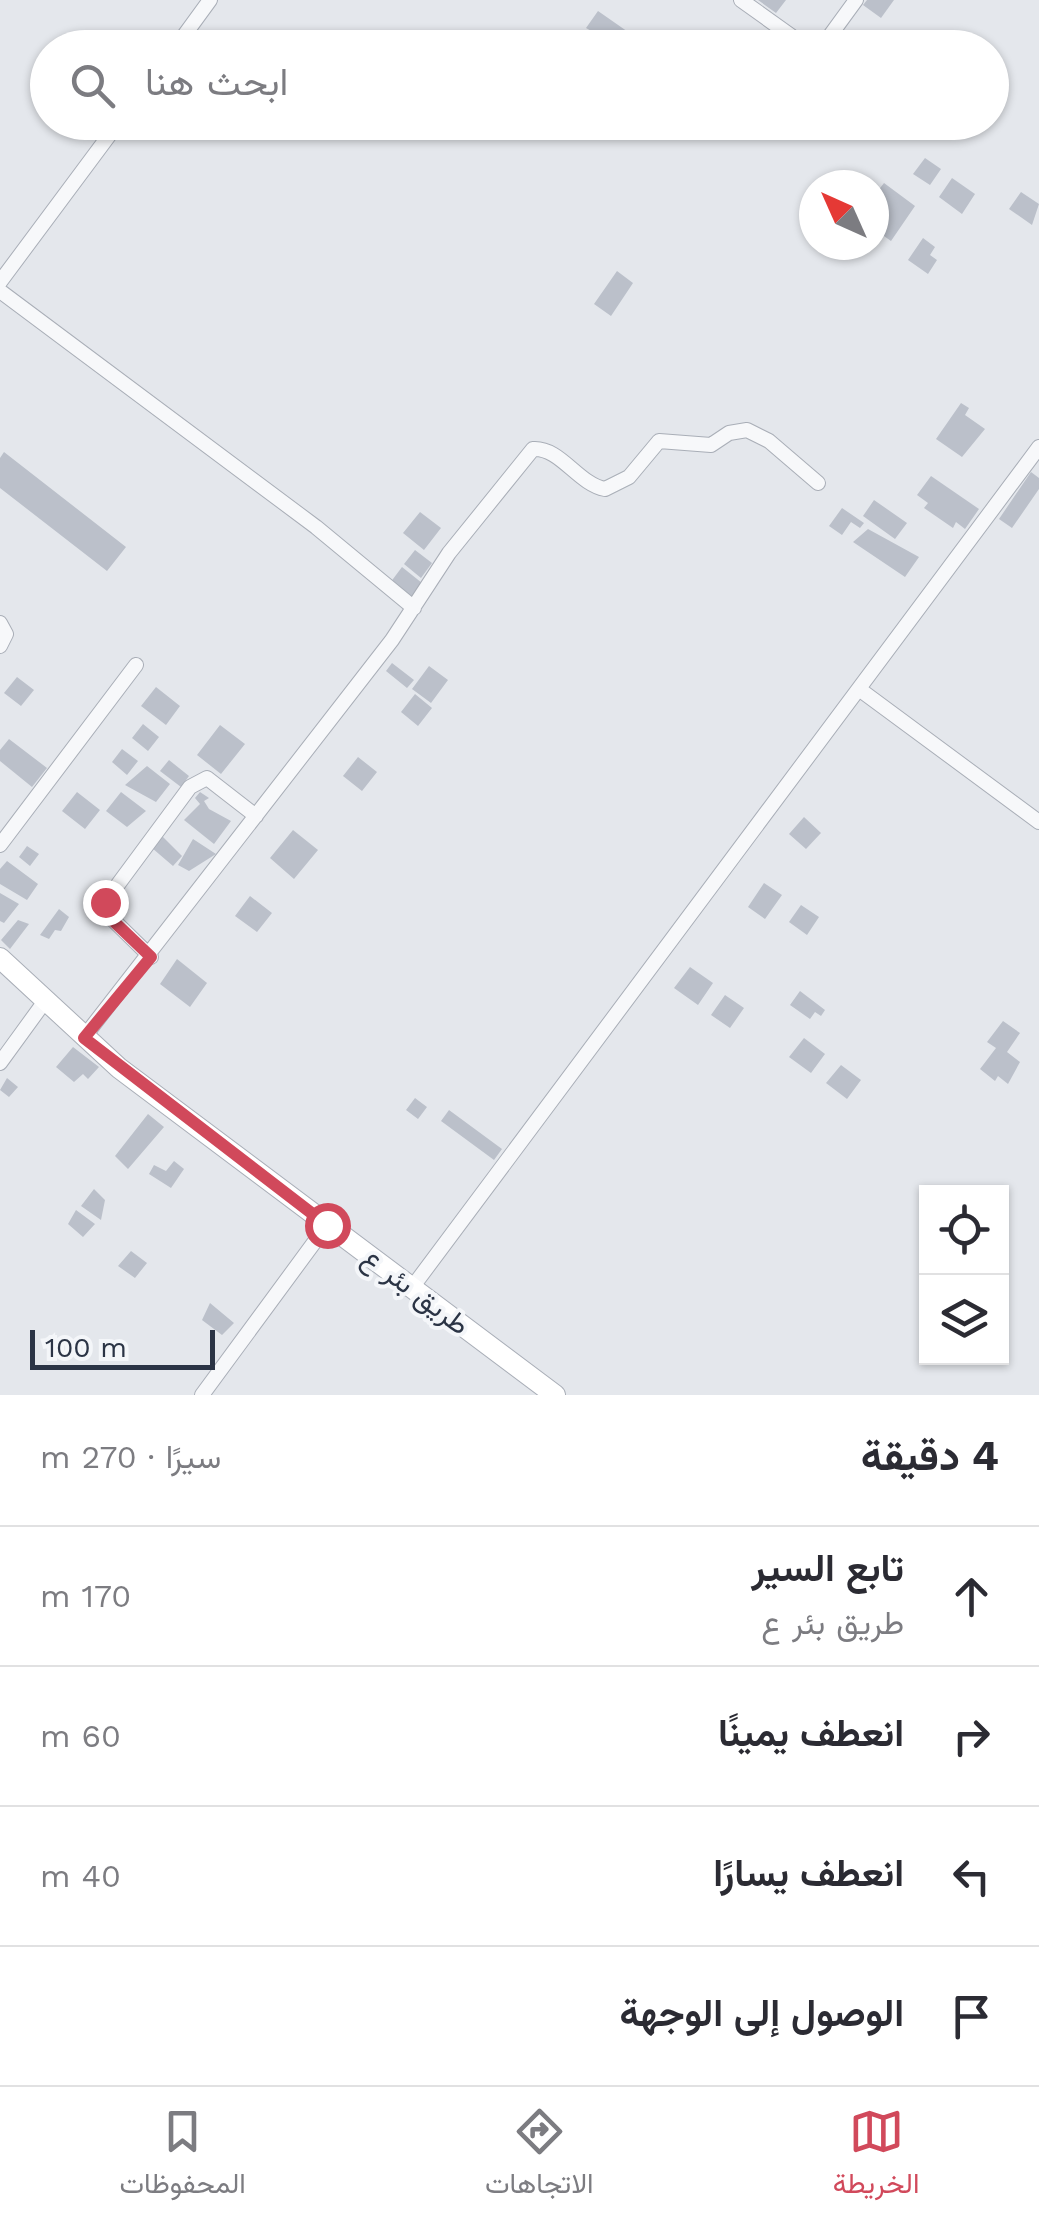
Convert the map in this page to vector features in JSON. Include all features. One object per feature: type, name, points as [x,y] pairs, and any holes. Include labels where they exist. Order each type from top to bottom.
[{"type":"street","points":[[188,30],[210,0]]},
{"type":"street","points":[[741,0],[783,30]]},
{"type":"street","points":[[834,30],[856,0]]},
{"type":"street","points":[[0,282],[106,140]]},
{"type":"street","points":[[0,291],[316,526],[414,608]]},
{"type":"street","points":[[84,1038],[151,957],[414,608],[450,554],[533,449],[545,450],[592,485],[605,489],[628,477],[658,441],[711,445],[729,433],[747,430],[769,441],[818,483]]},
{"type":"street","points":[[411,1289],[1039,447]]},
{"type":"street","points":[[0,622],[6,634],[0,646]]},
{"type":"street","points":[[0,845],[136,665]]},
{"type":"street","points":[[858,689],[1039,822]]},
{"type":"street","points":[[151,957],[106,914],[105,902],[190,787],[207,778],[256,816]]},
{"type":"street","name":"طريق بئر ع","points":[[0,958],[84,1038],[555,1395]]},
{"type":"street","points":[[0,1062],[45,1001]]},
{"type":"street","points":[[202,1395],[327,1225]]},
{"type":"building","points":[[758,0],[786,0],[776,13]]},
{"type":"building","points":[[867,0],[894,0],[881,18],[863,5]]},
{"type":"building","points":[[598,11],[625,30],[590,30],[586,28]]},
{"type":"building","points":[[925,158],[941,169],[930,185],[913,174]]},
{"type":"building","points":[[952,178],[975,194],[962,214],[939,197]]},
{"type":"building","points":[[889,187],[915,206],[889,240]]},
{"type":"building","points":[[1021,192],[1039,204],[1032,225],[1009,209]]},
{"type":"building","points":[[923,238],[935,247],[930,255],[937,260],[928,274],[908,260]]},
{"type":"building","points":[[617,271],[633,283],[611,316],[594,304]]},
{"type":"building","points":[[961,403],[969,408],[965,415],[985,429],[962,457],[936,439]]},
{"type":"building","points":[[4,452],[126,547],[107,571],[0,488],[0,458]]},
{"type":"building","points":[[1031,472],[1039,478],[1039,489],[1012,528],[999,519]]},
{"type":"building","points":[[931,476],[979,509],[965,529],[956,522],[953,528],[924,508],[928,503],[917,495]]},
{"type":"building","points":[[874,500],[907,523],[895,539],[863,516]]},
{"type":"building","points":[[842,508],[864,523],[860,528],[851,522],[842,535],[829,526]]},
{"type":"building","points":[[420,512],[441,528],[424,550],[403,533]]},
{"type":"building","points":[[868,529],[919,557],[905,577],[853,542]]},
{"type":"building","points":[[415,550],[432,563],[421,578],[404,564]]},
{"type":"building","points":[[402,567],[422,583],[410,599],[390,583]]},
{"type":"building","points":[[392,663],[414,680],[407,688],[386,671]]},
{"type":"building","points":[[429,666],[448,680],[431,703],[412,689]]},
{"type":"building","points":[[17,677],[34,690],[21,706],[4,693]]},
{"type":"building","points":[[156,687],[180,706],[166,725],[141,706]]},
{"type":"building","points":[[415,694],[432,708],[418,726],[401,712]]},
{"type":"building","points":[[143,724],[159,737],[148,751],[132,738]]},
{"type":"building","points":[[220,725],[245,744],[221,774],[197,755]]},
{"type":"building","points":[[9,739],[47,768],[32,787],[0,761],[0,750]]},
{"type":"building","points":[[122,749],[138,761],[127,775],[112,762]]},
{"type":"building","points":[[358,757],[377,772],[362,791],[343,776]]},
{"type":"building","points":[[169,760],[189,776],[181,787],[160,771]]},
{"type":"building","points":[[147,766],[170,784],[156,802],[125,785]]},
{"type":"building","points":[[77,792],[100,810],[85,829],[62,811]]},
{"type":"building","points":[[121,792],[146,811],[127,827],[106,811]]},
{"type":"building","points":[[200,792],[209,798],[204,801],[209,809],[231,821],[214,844],[184,820],[200,804],[195,798]]},
{"type":"building","points":[[804,817],[821,833],[806,849],[789,834]]},
{"type":"building","points":[[293,830],[318,850],[294,879],[270,858]]},
{"type":"building","points":[[162,836],[182,856],[173,866],[152,848]]},
{"type":"building","points":[[193,839],[216,854],[189,871],[178,865]]},
{"type":"building","points":[[27,846],[39,854],[30,866],[19,857]]},
{"type":"building","points":[[7,861],[38,884],[27,900],[0,884],[0,869]]},
{"type":"building","points":[[764,883],[782,895],[765,919],[748,907]]},
{"type":"building","points":[[0,893],[19,904],[4,923],[0,921]]},
{"type":"building","points":[[250,896],[272,913],[257,932],[235,916]]},
{"type":"building","points":[[801,905],[819,917],[807,935],[789,922]]},
{"type":"building","points":[[59,909],[69,917],[61,931],[55,930],[49,939],[40,935]]},
{"type":"building","points":[[18,920],[29,924],[10,949],[1,940]]},
{"type":"building","points":[[177,959],[207,983],[190,1007],[160,984]]},
{"type":"building","points":[[690,967],[713,983],[698,1005],[674,988]]},
{"type":"building","points":[[800,991],[825,1010],[821,1016],[815,1012],[810,1019],[790,1005]]},
{"type":"building","points":[[725,995],[744,1008],[730,1028],[711,1015]]},
{"type":"building","points":[[1003,1021],[1020,1033],[1007,1052],[1020,1062],[1008,1084],[998,1076],[995,1081],[980,1069],[996,1048],[987,1042]]},
{"type":"building","points":[[804,1038],[825,1054],[811,1073],[789,1057]]},
{"type":"building","points":[[73,1047],[99,1067],[88,1079],[83,1074],[74,1082],[56,1067]]},
{"type":"building","points":[[841,1065],[861,1080],[847,1099],[826,1083]]},
{"type":"building","points":[[7,1078],[18,1087],[9,1097],[0,1090]]},
{"type":"building","points":[[415,1098],[427,1107],[418,1119],[406,1110]]},
{"type":"building","points":[[449,1110],[502,1149],[494,1160],[441,1121]]},
{"type":"building","points":[[148,1114],[164,1127],[128,1169],[115,1156]]},
{"type":"building","points":[[174,1161],[184,1169],[171,1188],[149,1174],[154,1165],[166,1171]]},
{"type":"building","points":[[94,1189],[105,1200],[101,1220],[81,1206]]},
{"type":"building","points":[[76,1210],[95,1224],[83,1237],[68,1224]]},
{"type":"building","points":[[131,1251],[147,1263],[135,1278],[118,1266]]},
{"type":"building","points":[[210,1303],[234,1323],[222,1335],[202,1320]]},
{"type":"route","points":[[105,902],[106,914],[151,957],[84,1038],[266,1182],[327,1225]]}]
